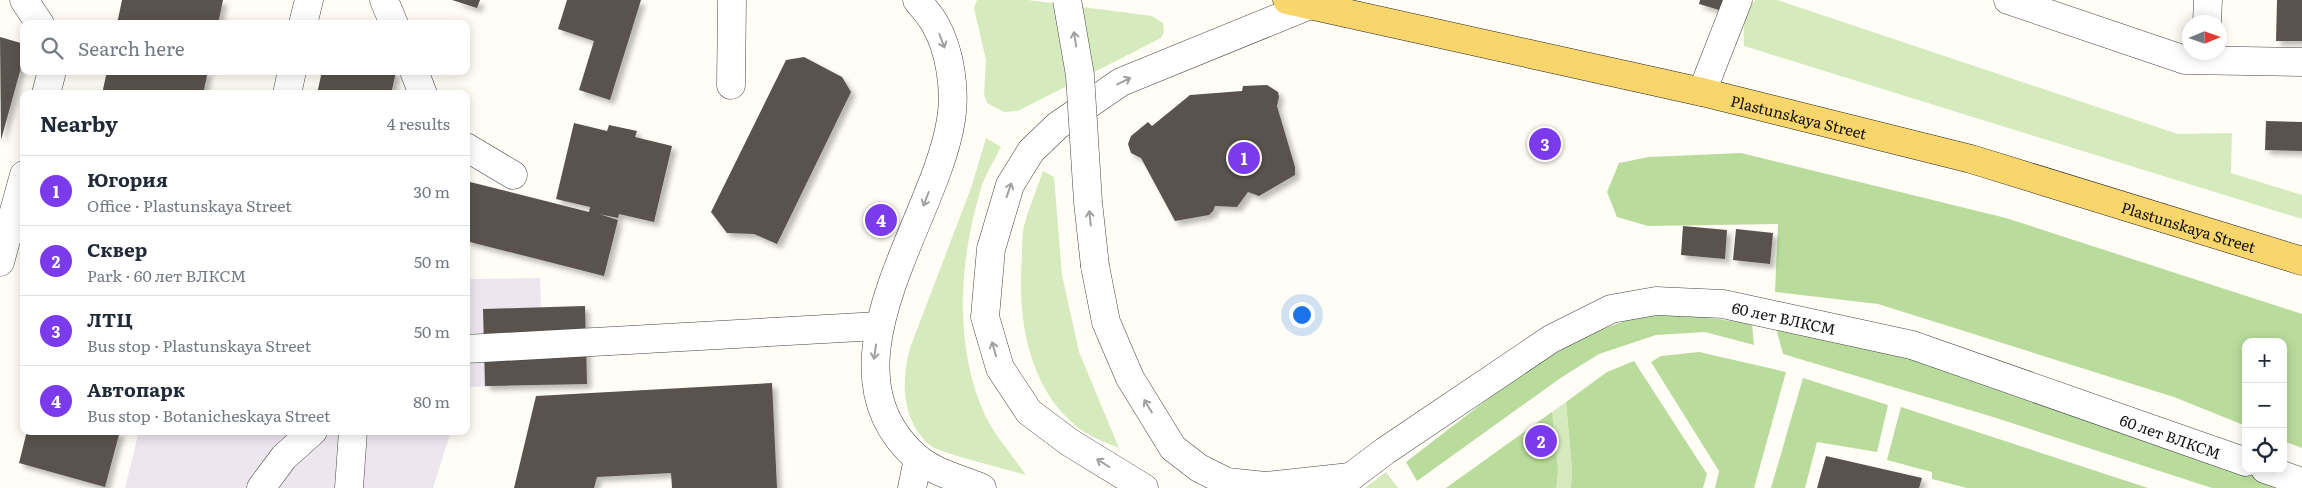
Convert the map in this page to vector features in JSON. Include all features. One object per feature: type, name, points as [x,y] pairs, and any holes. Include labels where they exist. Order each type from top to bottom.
[{"type":"main road","name":"Plastunskaya Street","points":[[1299,3],[1702,92],[1971,159],[2302,261]]},
{"type":"street","points":[[24,0],[37,20]]},
{"type":"street","points":[[304,20],[309,0]]},
{"type":"street","points":[[384,0],[392,20]]},
{"type":"street","points":[[731,85],[732,0]]},
{"type":"street","points":[[917,0],[936,24],[947,54],[952,86],[952,119],[944,150],[879,326],[874,362],[883,410],[899,440],[918,459],[943,472],[982,488]]},
{"type":"street","points":[[1067,0],[1080,75],[1088,202],[1095,266],[1106,322],[1127,370],[1173,448],[1192,488]]},
{"type":"street","points":[[1702,92],[1738,0]]},
{"type":"street","points":[[2008,0],[2182,59]]},
{"type":"street","points":[[2207,15],[2208,0]]},
{"type":"street","points":[[1144,488],[1069,442],[1029,412],[1000,368],[985,317],[991,250],[1010,185],[1031,151],[1057,126],[1121,82],[1299,3]]},
{"type":"street","points":[[2227,57],[2302,62]]},
{"type":"street","points":[[47,90],[51,75]]},
{"type":"street","points":[[288,90],[291,75]]},
{"type":"street","points":[[416,75],[421,90]]},
{"type":"street","points":[[470,149],[513,175]]},
{"type":"street","points":[[0,262],[20,190]]},
{"type":"street","name":"60 лет ВЛКСМ","points":[[1342,484],[1550,340],[1611,309],[1656,301],[1723,304],[1912,345],[2242,461]]},
{"type":"street","points":[[470,349],[879,326]]},
{"type":"street","points":[[261,488],[284,457],[309,435]]},
{"type":"street","points":[[349,488],[353,435]]},
{"type":"street","points":[[1173,448],[1199,468],[1227,482],[1265,486],[1342,484]]},
{"type":"street","points":[[912,488],[918,459]]},
{"type":"street","points":[[2276,473],[2302,482]]},
{"type":"shaded area","points":[[540,278],[541,307],[585,306],[587,384],[470,387],[470,279]]},
{"type":"shaded area","points":[[138,435],[450,435],[433,488],[125,488]]},
{"type":"green space","points":[[977,0],[1028,0],[1152,16],[1163,23],[1164,32],[1161,38],[1018,111],[1004,112],[987,103],[984,94],[986,60],[974,8]]},
{"type":"green space","points":[[1756,0],[1777,0],[2178,134],[2232,133],[2231,173],[2302,195],[2302,219],[1744,46],[1746,15]]},
{"type":"green space","points":[[986,138],[1001,147],[984,180],[973,219],[964,276],[964,333],[968,362],[975,389],[985,415],[1026,475],[961,457],[931,446],[914,425],[906,400],[905,374],[910,348],[971,188]]},
{"type":"green space","points":[[1741,153],[2006,218],[2302,314],[2302,448],[2287,442],[2287,338],[2242,338],[2242,424],[2174,397],[1878,304],[1775,292],[1778,224],[1648,226],[1617,217],[1607,192],[1619,163],[1649,157]]},
{"type":"green space","points":[[1043,171],[1054,177],[1062,275],[1079,352],[1119,448],[1085,432],[1059,409],[1046,390],[1036,370],[1029,348],[1021,302],[1022,237],[1026,219]]},
{"type":"green space","points":[[1649,312],[1684,314],[1752,324],[1754,345],[1705,332],[1656,335],[1599,354],[1562,377],[1417,481],[1406,462],[1515,378],[1584,336]]},
{"type":"green space","points":[[1776,328],[1905,352],[2242,467],[2242,473],[2258,473],[2302,488],[2212,488],[1993,417],[1783,354]]},
{"type":"green space","points":[[1699,352],[1786,372],[1754,488],[1715,488],[1719,471],[1651,362],[1661,356]]},
{"type":"green space","points":[[1634,361],[1707,474],[1703,488],[1571,488],[1572,470],[1566,402],[1607,372]]},
{"type":"green space","points":[[1803,378],[1888,405],[1877,452],[1817,442],[1805,488],[1771,488]]},
{"type":"green space","points":[[1566,402],[1572,470],[1571,488],[1446,488]]},
{"type":"green space","points":[[1901,407],[2148,488],[1967,488],[1932,479],[1932,472],[1887,460]]},
{"type":"green space","points":[[1552,412],[1558,471],[1556,488],[1446,488]]},
{"type":"green space","points":[[1386,472],[1398,488],[1365,488]]},
{"type":"building","points":[[122,0],[223,0],[219,20],[118,20]]},
{"type":"building","points":[[452,0],[480,0],[477,8]]},
{"type":"building","points":[[567,0],[641,0],[610,100],[579,90],[594,41],[558,29]]},
{"type":"building","points":[[1700,0],[1730,0],[1726,12],[1699,4]]},
{"type":"building","points":[[2277,0],[2302,0],[2302,41],[2276,41]]},
{"type":"building","points":[[0,37],[20,43],[20,71],[1,140]]},
{"type":"building","points":[[804,57],[842,77],[851,92],[777,244],[754,234],[727,233],[711,212],[786,60]]},
{"type":"building","points":[[106,75],[207,75],[204,90],[103,90]]},
{"type":"building","points":[[321,75],[395,75],[392,90],[318,90]]},
{"type":"building","points":[[1267,85],[1278,92],[1277,106],[1295,167],[1295,175],[1259,196],[1248,192],[1237,207],[1215,206],[1209,215],[1175,221],[1141,158],[1131,153],[1128,144],[1131,136],[1148,122],[1152,126],[1190,95],[1242,91],[1243,86]]},
{"type":"building","points":[[2266,121],[2302,122],[2302,151],[2265,150]]},
{"type":"building","points":[[574,123],[607,131],[609,125],[637,131],[635,137],[672,146],[654,222],[619,214],[618,218],[599,214],[618,220],[604,276],[470,242],[470,182],[589,212],[590,207],[556,199]]},
{"type":"building","points":[[1683,226],[1727,230],[1725,259],[1681,255]]},
{"type":"building","points":[[1736,229],[1773,233],[1770,264],[1733,260]]},
{"type":"building","points":[[585,306],[587,384],[485,386],[483,309]]},
{"type":"building","points":[[772,383],[777,488],[672,488],[671,473],[597,477],[594,488],[514,488],[536,396]]},
{"type":"building","points":[[26,435],[119,435],[105,487],[19,463]]},
{"type":"building","points":[[1826,456],[1922,478],[1919,488],[1817,488]]},
{"type":"place","name":"ЛТЦ","points":[[1545,144]]},
{"type":"place","name":"Югория","points":[[1244,158]]},
{"type":"place","name":"Автопарк","points":[[881,220]]},
{"type":"place","name":"Сквер","points":[[1541,441]]}]
